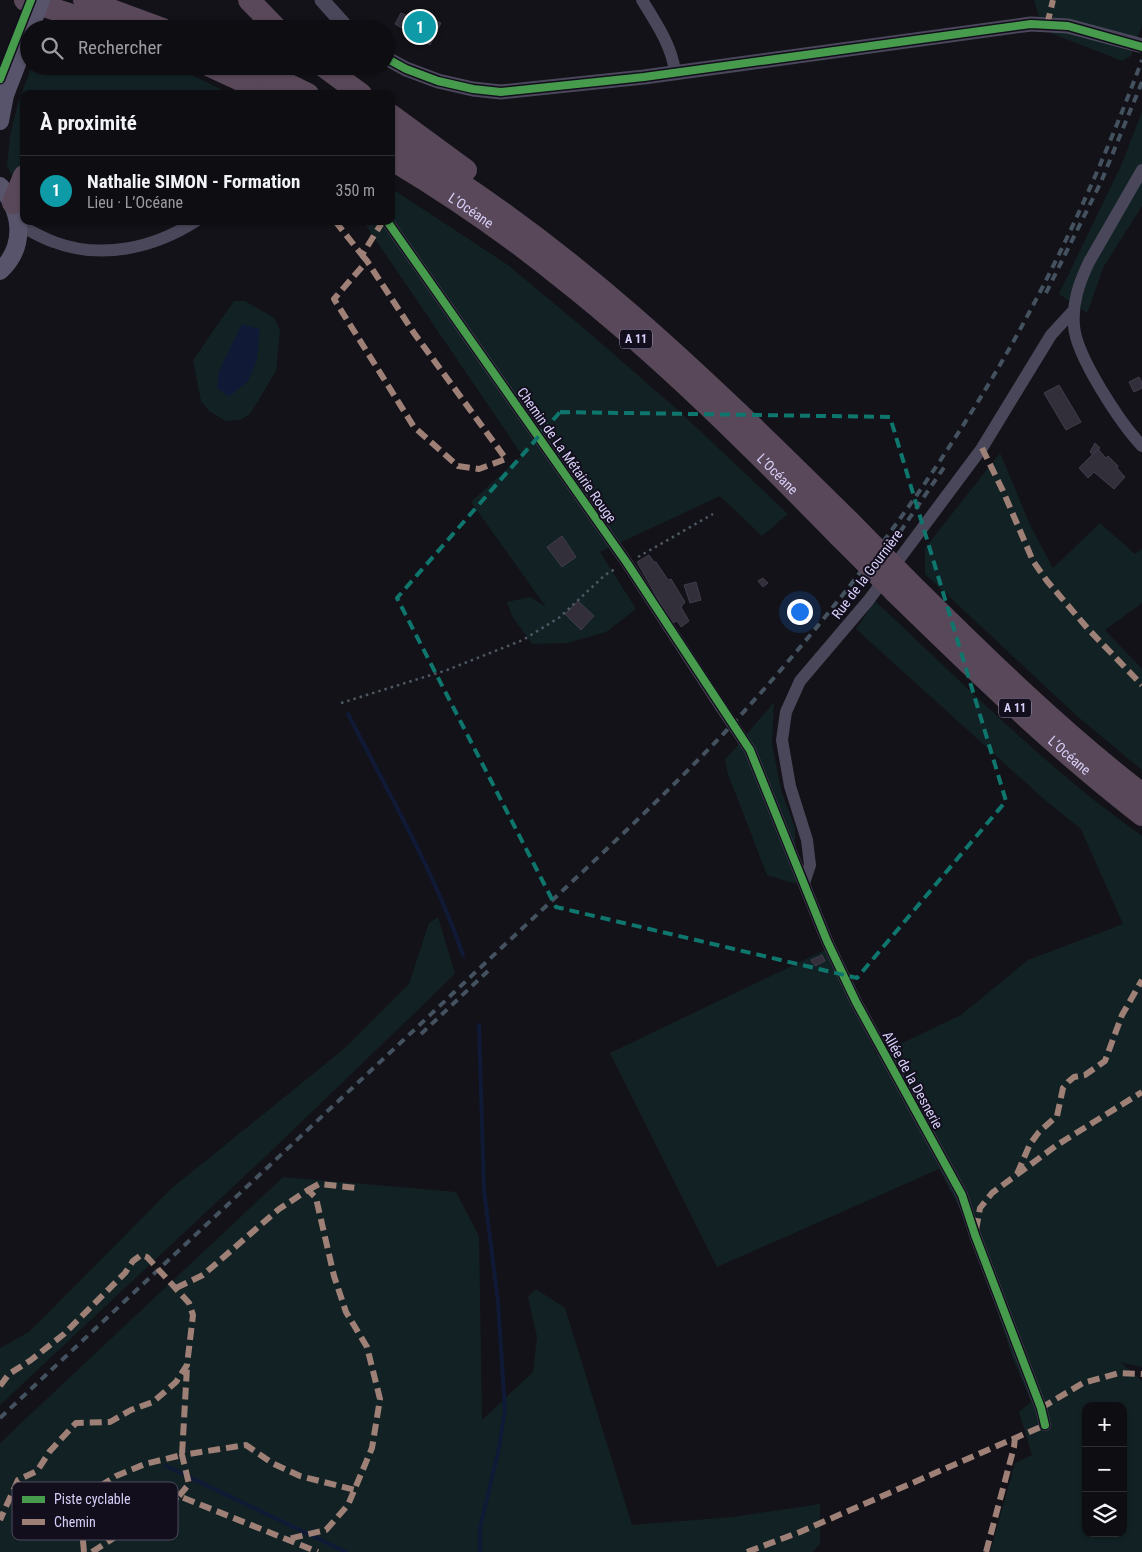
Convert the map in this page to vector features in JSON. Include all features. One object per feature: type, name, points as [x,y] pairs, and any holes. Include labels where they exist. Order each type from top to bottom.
[{"type":"highway","points":[[25,0],[88,20]]},
{"type":"highway","points":[[84,0],[138,20]]},
{"type":"highway","points":[[250,0],[269,20]]},
{"type":"highway","points":[[229,75],[261,90]]},
{"type":"highway","points":[[269,75],[300,90]]},
{"type":"highway","points":[[335,75],[356,90]]},
{"type":"highway","points":[[395,118],[537,223],[553,249]]},
{"type":"highway","name":"L’Océane","points":[[395,142],[460,182],[553,249],[640,320],[752,425],[844,528],[901,586],[988,683],[1046,736],[1142,815]]},
{"type":"highway","name":"L’Océane","points":[[395,162],[449,195],[563,278],[638,342],[734,431],[844,528]]},
{"type":"highway","points":[[395,176],[419,189],[449,195]]},
{"type":"highway","points":[[6,195],[20,180]]},
{"type":"highway","name":"L’Océane","points":[[901,586],[1073,737],[1142,794]]},
{"type":"main road","points":[[33,20],[41,0]]},
{"type":"main road","points":[[0,121],[3,99],[20,55]]},
{"type":"main road","points":[[0,271],[10,259],[14,250],[19,225],[6,195]]},
{"type":"street","points":[[322,0],[340,20]]},
{"type":"street","points":[[642,0],[659,28],[673,58],[675,72]]},
{"type":"street","points":[[395,63],[406,69],[438,80],[474,89],[501,92],[675,72],[1031,24],[1068,26],[1138,45]]},
{"type":"street","points":[[1142,170],[1089,262],[1082,277],[1073,311],[1074,328],[1080,348],[1090,368],[1119,419],[1142,446]]},
{"type":"street","points":[[19,225],[55,243],[104,252],[127,249],[157,241],[190,225]]},
{"type":"street","name":"Chemin de La Métairie Rouge","points":[[390,225],[627,562],[750,750]]},
{"type":"street","name":"Rue de la Gournière","points":[[804,884],[810,865],[807,840],[790,786],[782,740],[786,712],[800,681],[868,601],[982,448],[1051,335],[1073,311]]},
{"type":"street","name":"Allée de la Desnerie","points":[[750,750],[827,941],[856,1002],[962,1195],[975,1235],[1041,1408],[1045,1424]]},
{"type":"path","points":[[341,703],[447,670],[523,640],[560,617],[605,575],[713,514]]},
{"type":"highlighted area","points":[[560,412],[890,417],[1006,801],[857,978],[556,907],[397,598]]},
{"type":"shaded area","points":[[1034,0],[1142,0],[1142,25],[1131,56],[1122,61],[1043,30]]},
{"type":"shaded area","points":[[29,75],[191,75],[223,90],[23,90]]},
{"type":"shaded area","points":[[20,98],[20,190],[7,166],[10,137]]},
{"type":"shaded area","points":[[1142,112],[1142,206],[1104,266],[1087,313],[1059,294],[1121,166]]},
{"type":"shaded area","points":[[395,191],[508,265],[680,412],[788,514],[762,536],[720,496],[600,552],[636,609],[606,632],[567,643],[532,644],[512,616],[507,602],[530,597],[546,607],[471,502],[522,455],[366,225],[395,225]]},
{"type":"shaded area","points":[[234,301],[245,301],[274,318],[280,330],[276,371],[250,414],[240,420],[226,421],[209,411],[201,401],[193,360]]},
{"type":"shaded area","points":[[1000,453],[1031,527],[1053,568],[1100,523],[1135,554],[1142,549],[1142,603],[1105,630],[1142,669],[1142,770],[1078,717],[925,574],[925,548]]},
{"type":"shaded area","points":[[875,601],[1038,753],[1107,810],[1142,836],[1142,1367],[1120,1362],[1142,1381],[1142,1552],[990,1552],[1015,1463],[1032,1455],[1019,1412],[1031,1402],[1012,1356],[969,1226],[939,1169],[717,1267],[610,1053],[825,950],[877,1055],[961,1015],[1028,960],[1123,924],[1081,829],[1046,801],[856,629]]},
{"type":"shaded area","points":[[774,702],[772,744],[781,790],[795,828],[796,884],[767,875],[728,774],[725,760]]},
{"type":"shaded area","points":[[438,917],[455,974],[267,1155],[0,1405],[0,1348],[29,1332],[172,1188],[345,1048],[409,984],[429,923]]},
{"type":"shaded area","points":[[283,1177],[456,1192],[479,1236],[482,1420],[533,1372],[537,1337],[528,1297],[536,1289],[565,1308],[632,1525],[733,1517],[820,1504],[820,1544],[813,1552],[0,1552],[0,1443]]},
{"type":"water","points":[[242,324],[260,329],[257,360],[248,381],[229,397],[217,388],[219,371]]},
{"type":"building","points":[[413,10],[441,23],[430,45],[395,24],[401,13],[410,17]]},
{"type":"building","points":[[1139,377],[1142,382],[1142,388],[1134,392],[1129,382]]},
{"type":"building","points":[[1059,385],[1081,422],[1066,430],[1044,393]]},
{"type":"building","points":[[1095,443],[1100,448],[1093,455],[1090,452]]},
{"type":"building","points":[[1098,449],[1106,458],[1108,456],[1118,466],[1117,468],[1125,477],[1114,489],[1094,472],[1088,478],[1079,468]]},
{"type":"building","points":[[562,536],[576,557],[562,567],[547,547]]},
{"type":"building","points":[[649,555],[668,580],[671,579],[685,602],[681,607],[689,621],[681,627],[677,621],[672,623],[637,562]]},
{"type":"building","points":[[763,578],[768,583],[763,587],[758,581]]},
{"type":"building","points":[[696,582],[701,600],[690,603],[684,585]]},
{"type":"building","points":[[578,601],[594,616],[581,630],[565,614]]},
{"type":"building","points":[[822,955],[825,961],[815,966],[811,960]]},
{"type":"waterway","points":[[348,714],[425,863],[452,924],[463,955]]},
{"type":"waterway","points":[[479,1025],[484,1190],[498,1302],[505,1410],[499,1448],[480,1528],[480,1552]]},
{"type":"waterway","points":[[166,1466],[346,1552]]},
{"type":"railway","points":[[0,1418],[641,816],[727,730],[802,645],[905,512],[968,418],[997,370],[1058,257],[1094,179],[1142,60]]},
{"type":"railway","points":[[1046,293],[1101,182],[1142,82]]},
{"type":"railway","points":[[900,532],[945,466]]},
{"type":"railway","points":[[421,1034],[488,971]]},
{"type":"marked path","points":[[1047,25],[1053,0]]},
{"type":"marked path","points":[[338,225],[362,255],[381,225]]},
{"type":"marked path","points":[[362,255],[367,261],[414,333],[506,459],[479,469],[458,466],[414,427],[334,299],[367,261]]},
{"type":"marked path","points":[[982,448],[1033,561],[1047,581],[1089,630],[1142,685]]},
{"type":"marked path","points":[[1017,1174],[1030,1144],[1039,1132],[1057,1116],[1063,1088],[1074,1077],[1085,1075],[1105,1061],[1122,1015],[1142,980]]},
{"type":"marked path","points":[[976,1230],[980,1208],[992,1193],[1057,1145],[1142,1092]]},
{"type":"marked path","points":[[308,1190],[319,1184],[357,1188]]},
{"type":"marked path","points":[[176,1288],[203,1275],[279,1209],[308,1190],[316,1198],[334,1276],[346,1312],[367,1347],[380,1399],[372,1448],[348,1505],[326,1530],[288,1539]]},
{"type":"marked path","points":[[0,1386],[9,1374],[31,1360],[64,1334],[125,1273],[133,1261],[141,1255],[147,1257],[189,1303],[193,1315],[187,1365],[176,1382],[153,1402],[131,1410],[110,1422],[76,1423],[50,1451],[37,1471],[17,1482]]},
{"type":"marked path","points":[[107,1482],[145,1464],[182,1455],[187,1367]]},
{"type":"marked path","points":[[1041,1408],[1083,1383],[1119,1373],[1142,1374]]},
{"type":"marked path","points":[[747,1552],[800,1532],[1045,1425]]},
{"type":"marked path","points":[[986,1552],[1015,1437]]},
{"type":"marked path","points":[[179,1496],[189,1484],[182,1455],[246,1445],[272,1463],[300,1476],[355,1490]]},
{"type":"marked path","points":[[0,1520],[12,1493]]},
{"type":"marked path","points":[[178,1497],[318,1552]]},
{"type":"marked path","points":[[83,1540],[84,1552]]},
{"type":"marked path","points":[[92,1552],[111,1540]]},
{"type":"cycle path","points":[[23,20],[31,0]]},
{"type":"cycle path","points":[[395,63],[438,81],[473,89],[501,92],[644,77],[1031,24],[1068,26],[1142,47]]},
{"type":"cycle path","points":[[0,79],[20,28]]},
{"type":"cycle path","points":[[390,225],[627,563],[750,750],[827,941],[856,1002],[962,1195],[975,1235],[1041,1408],[1045,1425]]},
{"type":"place","name":"Nathalie SIMON - Formation","points":[[420,27]]}]
